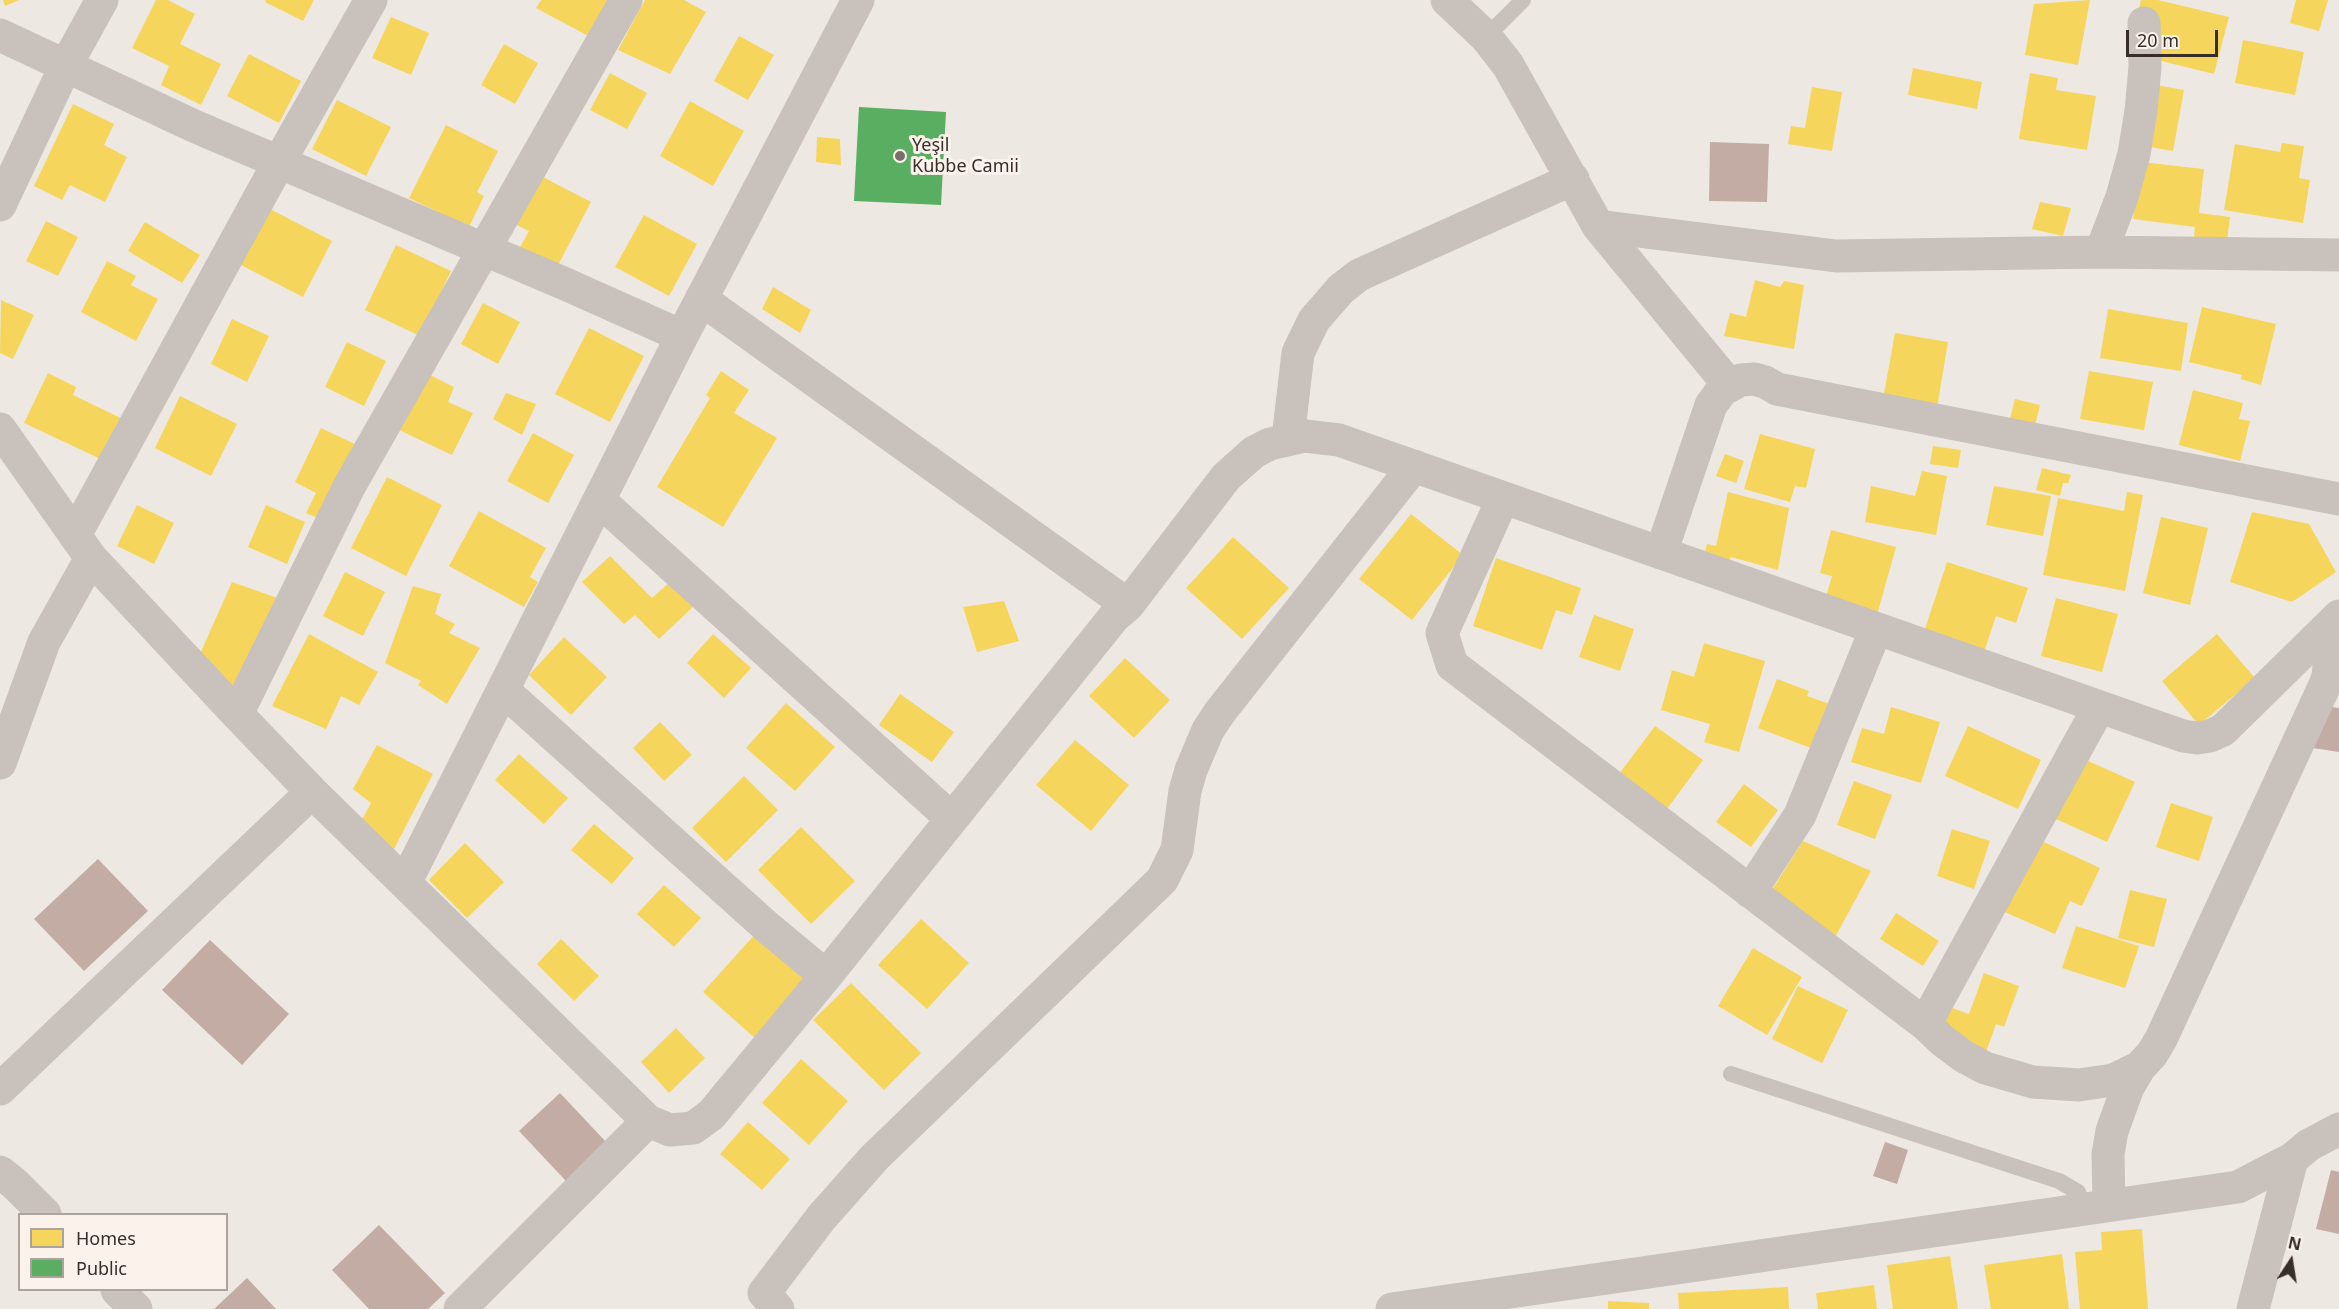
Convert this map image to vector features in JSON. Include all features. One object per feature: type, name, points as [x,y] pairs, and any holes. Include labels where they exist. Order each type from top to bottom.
[{"type":"street","points":[[0,205],[64,67],[102,0]]},
{"type":"street","points":[[0,763],[44,642],[83,546],[279,162],[371,0]]},
{"type":"street","points":[[237,714],[350,485],[626,0]]},
{"type":"street","points":[[405,883],[682,336],[858,0]]},
{"type":"street","points":[[1447,0],[1486,38],[1508,65],[1598,226],[1729,385]]},
{"type":"street","points":[[2101,252],[2122,197],[2134,154],[2142,100],[2144,23]]},
{"type":"street","points":[[0,35],[64,67],[279,162],[682,336]]},
{"type":"street","points":[[1288,439],[1298,353],[1314,320],[1341,289],[1359,275],[1573,179]]},
{"type":"street","points":[[1598,226],[1836,256],[2101,252],[2339,255]]},
{"type":"street","points":[[701,299],[1128,605]]},
{"type":"street","points":[[1660,553],[1711,405],[1722,390],[1741,380],[1754,379],[1788,391],[2339,499]]},
{"type":"street","points":[[0,429],[83,546],[312,792],[648,1121],[670,1130],[681,1131],[703,1123],[711,1116],[1114,617],[1128,605],[1226,477],[1254,453],[1288,439],[1322,437],[1339,440],[2183,736],[2197,738],[2210,736],[2223,730],[2331,624]]},
{"type":"street","points":[[778,1309],[764,1293],[821,1218],[867,1167],[1162,880],[1177,850],[1185,791],[1208,730],[1414,466]]},
{"type":"street","points":[[1503,498],[1442,633],[1452,665],[1925,1024],[1943,1041],[1978,1064],[2008,1076],[2056,1085],[2102,1082],[2124,1076],[2140,1067]]},
{"type":"street","points":[[599,500],[952,819]]},
{"type":"street","points":[[2097,1207],[2107,1179],[2112,1131],[2119,1109],[2140,1067],[2152,1054],[2161,1039],[2324,687],[2328,677],[2331,624]]},
{"type":"street","points":[[1750,892],[1800,815],[1876,629]]},
{"type":"street","points":[[503,690],[766,927],[826,976]]},
{"type":"street","points":[[1925,1024],[2099,707]]},
{"type":"street","points":[[0,1089],[312,792]]},
{"type":"street","points":[[460,1309],[648,1121]]},
{"type":"street","points":[[1392,1309],[2238,1186],[2292,1159],[2309,1145],[2339,1129]]},
{"type":"street","points":[[2253,1309],[2292,1159]]},
{"type":"street","points":[[0,1172],[43,1213]]},
{"type":"street","points":[[118,1291],[136,1309]]},
{"type":"lane","points":[[1486,38],[1523,0]]},
{"type":"lane","points":[[1731,1074],[2059,1181],[2079,1192],[2097,1207]]},
{"type":"building: Homes","points":[[3,0],[19,0],[5,6]]},
{"type":"building: Homes","points":[[156,0],[168,0],[195,14],[180,44],[221,64],[201,105],[161,85],[169,66],[132,48]]},
{"type":"building: Homes","points":[[266,0],[314,0],[303,21],[265,2]]},
{"type":"building: Homes","points":[[541,0],[615,0],[594,39],[536,8]]},
{"type":"building: Homes","points":[[645,0],[684,0],[706,12],[670,74],[618,50]]},
{"type":"building: Homes","points":[[2090,0],[2078,65],[2025,55],[2034,4]]},
{"type":"building: Homes","points":[[2141,0],[2158,0],[2229,17],[2214,74],[2149,58],[2137,18]]},
{"type":"building: Homes","points":[[2296,0],[2328,0],[2319,31],[2290,23]]},
{"type":"building: Homes","points":[[391,17],[429,33],[411,75],[372,58]]},
{"type":"building: Homes","points":[[739,36],[774,55],[748,100],[714,81]]},
{"type":"building: Homes","points":[[2243,40],[2304,52],[2295,95],[2235,83]]},
{"type":"building: Homes","points":[[504,44],[538,63],[515,104],[481,85]]},
{"type":"building: Homes","points":[[249,54],[301,81],[279,123],[227,96]]},
{"type":"building: Homes","points":[[1913,68],[1982,82],[1977,109],[1908,95]]},
{"type":"building: Homes","points":[[610,73],[647,93],[627,129],[590,110]]},
{"type":"building: Homes","points":[[2030,73],[2058,78],[2056,90],[2096,96],[2087,150],[2019,139]]},
{"type":"building: Homes","points":[[2150,84],[2184,90],[2173,151],[2139,145]]},
{"type":"building: Homes","points":[[1812,87],[1842,92],[1832,151],[1788,144],[1791,126],[1805,128]]},
{"type":"building: Homes","points":[[337,100],[391,127],[366,176],[312,149]]},
{"type":"building: Homes","points":[[690,101],[744,131],[713,186],[660,156]]},
{"type":"building: Homes","points":[[73,104],[114,124],[104,145],[127,157],[105,202],[70,185],[62,200],[34,186]]},
{"type":"building: Homes","points":[[446,125],[498,151],[477,192],[484,196],[469,227],[409,198]]},
{"type":"building: Homes","points":[[817,137],[840,139],[841,165],[816,162]]},
{"type":"building: Homes","points":[[2282,143],[2304,146],[2299,178],[2310,180],[2303,223],[2224,210],[2235,144],[2280,152]]},
{"type":"building: Homes","points":[[2141,162],[2204,169],[2199,213],[2230,217],[2227,241],[2194,237],[2195,227],[2133,219]]},
{"type":"building: Homes","points":[[539,175],[591,202],[556,269],[519,249],[529,231],[513,223]]},
{"type":"building: Homes","points":[[2040,202],[2071,208],[2063,236],[2032,229]]},
{"type":"building: Homes","points":[[268,208],[332,241],[303,297],[239,264]]},
{"type":"building: Homes","points":[[644,215],[697,244],[669,296],[615,267]]},
{"type":"building: Homes","points":[[46,221],[78,237],[58,276],[26,261]]},
{"type":"building: Homes","points":[[145,222],[200,255],[182,283],[128,251]]},
{"type":"building: Homes","points":[[396,245],[451,271],[420,336],[365,310]]},
{"type":"building: Homes","points":[[107,261],[136,276],[131,285],[158,299],[136,341],[81,312]]},
{"type":"building: Homes","points":[[1755,280],[1780,287],[1784,281],[1804,285],[1794,349],[1724,336],[1730,313],[1746,317]]},
{"type":"building: Homes","points":[[773,287],[811,310],[800,333],[762,309]]},
{"type":"building: Homes","points":[[1,300],[34,315],[13,359],[0,353]]},
{"type":"building: Homes","points":[[483,303],[520,322],[498,364],[461,344]]},
{"type":"building: Homes","points":[[2202,307],[2276,324],[2261,385],[2241,379],[2242,375],[2189,362]]},
{"type":"building: Homes","points":[[2108,309],[2188,323],[2181,371],[2100,358]]},
{"type":"building: Homes","points":[[232,319],[269,336],[247,382],[211,364]]},
{"type":"building: Homes","points":[[589,328],[644,356],[610,422],[555,394]]},
{"type":"building: Homes","points":[[1895,333],[1948,342],[1937,408],[1883,399]]},
{"type":"building: Homes","points":[[347,342],[386,361],[364,406],[325,387]]},
{"type":"building: Homes","points":[[721,371],[749,390],[734,413],[777,438],[723,527],[657,487],[710,398],[706,395]]},
{"type":"building: Homes","points":[[2089,371],[2153,382],[2144,430],[2080,419]]},
{"type":"building: Homes","points":[[48,373],[76,387],[73,395],[127,421],[107,462],[24,423]]},
{"type":"building: Homes","points":[[426,373],[454,387],[448,402],[473,413],[452,455],[399,430]]},
{"type":"building: Homes","points":[[2193,390],[2243,403],[2239,419],[2250,421],[2240,461],[2179,445]]},
{"type":"building: Homes","points":[[506,393],[536,404],[522,435],[493,419]]},
{"type":"building: Homes","points":[[180,396],[237,424],[211,476],[155,448]]},
{"type":"building: Homes","points":[[2015,399],[2040,405],[2033,433],[2008,427]]},
{"type":"building: Homes","points":[[321,428],[363,448],[327,522],[306,513],[316,493],[295,482]]},
{"type":"building: Homes","points":[[533,433],[574,455],[548,503],[507,481]]},
{"type":"building: Homes","points":[[1760,434],[1815,449],[1806,488],[1795,486],[1790,502],[1744,489]]},
{"type":"building: Homes","points":[[1933,446],[1961,450],[1958,468],[1930,464]]},
{"type":"building: Homes","points":[[1725,454],[1744,461],[1736,483],[1716,476]]},
{"type":"building: Homes","points":[[2042,468],[2071,475],[2068,483],[2063,483],[2060,496],[2036,490]]},
{"type":"building: Homes","points":[[1922,471],[1947,476],[1936,535],[1865,522],[1871,486],[1915,496]]},
{"type":"building: Homes","points":[[387,477],[442,505],[406,576],[351,548]]},
{"type":"building: Homes","points":[[1994,486],[2051,496],[2043,536],[1986,525]]},
{"type":"building: Homes","points":[[1728,492],[1789,508],[1778,570],[1731,557],[1726,571],[1703,560],[1707,544],[1716,546]]},
{"type":"building: Homes","points":[[2127,492],[2143,495],[2125,591],[2043,575],[2058,498],[2124,511]]},
{"type":"building: Homes","points":[[137,505],[174,523],[154,564],[117,546]]},
{"type":"building: Homes","points":[[266,505],[305,522],[287,564],[248,547]]},
{"type":"building: Homes","points":[[479,511],[546,548],[530,577],[538,582],[524,607],[449,566]]},
{"type":"building: Homes","points":[[2252,512],[2309,524],[2336,572],[2292,602],[2230,582]]},
{"type":"building: Homes","points":[[1411,514],[1463,555],[1412,620],[1359,579]]},
{"type":"building: Homes","points":[[2161,517],[2208,528],[2190,605],[2143,593]]},
{"type":"building: Homes","points":[[1831,530],[1896,547],[1877,615],[1825,600],[1832,576],[1820,573]]},
{"type":"building: Homes","points":[[1233,537],[1289,588],[1242,639],[1186,588]]},
{"type":"building: Homes","points":[[610,556],[652,598],[672,580],[696,604],[659,639],[635,615],[624,624],[582,582]]},
{"type":"building: Homes","points":[[1496,558],[1581,588],[1572,615],[1556,610],[1542,650],[1473,626]]},
{"type":"building: Homes","points":[[1947,562],[2028,588],[2016,623],[1996,616],[1983,655],[1923,635]]},
{"type":"building: Homes","points":[[345,572],[385,592],[363,636],[323,616]]},
{"type":"building: Homes","points":[[232,582],[286,601],[241,690],[230,684],[199,656]]},
{"type":"building: Homes","points":[[413,586],[441,594],[435,614],[455,624],[449,633],[480,648],[447,704],[418,685],[421,681],[385,663]]},
{"type":"building: Homes","points":[[2056,598],[2118,614],[2102,672],[2041,656]]},
{"type":"building: Homes","points":[[1004,601],[1019,641],[977,652],[963,607]]},
{"type":"building: Homes","points":[[1594,615],[1634,629],[1620,671],[1579,657]]},
{"type":"building: Homes","points":[[309,634],[378,672],[359,705],[341,696],[326,729],[272,706]]},
{"type":"building: Homes","points":[[713,634],[751,668],[724,698],[687,663]]},
{"type":"building: Homes","points":[[2217,634],[2255,678],[2199,725],[2162,681]]},
{"type":"building: Homes","points":[[564,637],[607,677],[571,715],[529,675]]},
{"type":"building: Homes","points":[[1704,643],[1765,661],[1739,752],[1704,742],[1710,724],[1661,710],[1672,670],[1694,677]]},
{"type":"building: Homes","points":[[1125,658],[1170,700],[1134,738],[1089,696]]},
{"type":"building: Homes","points":[[1777,679],[1809,691],[1807,696],[1833,705],[1816,750],[1758,728]]},
{"type":"building: Homes","points":[[900,694],[954,732],[932,762],[879,725]]},
{"type":"building: Homes","points":[[786,703],[835,747],[795,791],[746,748]]},
{"type":"building: Homes","points":[[1891,707],[1940,722],[1921,783],[1851,762],[1862,728],[1884,734]]},
{"type":"building: Homes","points":[[660,722],[692,755],[664,781],[633,748]]},
{"type":"building: Homes","points":[[1655,726],[1703,760],[1667,809],[1619,774]]},
{"type":"building: Homes","points":[[1968,726],[2041,760],[2018,809],[1945,776]]},
{"type":"building: Homes","points":[[1075,740],[1129,785],[1091,831],[1036,785]]},
{"type":"building: Homes","points":[[377,745],[433,774],[393,851],[360,823],[371,803],[353,789]]},
{"type":"building: Homes","points":[[519,754],[568,798],[544,824],[495,780]]},
{"type":"building: Homes","points":[[2075,755],[2135,782],[2107,842],[2047,815]]},
{"type":"building: Homes","points":[[744,776],[778,810],[726,862],[692,828]]},
{"type":"building: Homes","points":[[1854,781],[1892,795],[1875,839],[1837,825]]},
{"type":"building: Homes","points":[[1744,784],[1778,810],[1751,847],[1716,822]]},
{"type":"building: Homes","points":[[2171,803],[2213,817],[2199,861],[2156,847]]},
{"type":"building: Homes","points":[[594,824],[634,858],[612,884],[571,850]]},
{"type":"building: Homes","points":[[801,827],[855,881],[811,924],[758,870]]},
{"type":"building: Homes","points":[[1952,829],[1990,841],[1974,889],[1937,876]]},
{"type":"building: Homes","points":[[2033,837],[2100,868],[2082,906],[2070,901],[2055,934],[2000,910]]},
{"type":"building: Homes","points":[[1803,841],[1871,871],[1833,941],[1772,890]]},
{"type":"building: Homes","points":[[465,843],[504,882],[467,918],[429,880]]},
{"type":"building: Homes","points":[[664,885],[701,918],[674,947],[637,914]]},
{"type":"building: Homes","points":[[2130,890],[2167,899],[2154,947],[2118,938]]},
{"type":"building: Homes","points":[[1896,913],[1939,941],[1923,966],[1880,939]]},
{"type":"building: Homes","points":[[921,919],[969,963],[927,1009],[878,965]]},
{"type":"building: Homes","points":[[2076,926],[2139,946],[2125,988],[2062,968]]},
{"type":"building: Homes","points":[[757,932],[811,981],[757,1040],[703,992]]},
{"type":"building: Homes","points":[[561,939],[599,976],[574,1001],[537,964]]},
{"type":"building: Homes","points":[[1753,948],[1802,977],[1767,1035],[1718,1006]]},
{"type":"building: Homes","points":[[1984,973],[2019,986],[2004,1027],[1996,1024],[1986,1052],[1934,1033],[1944,1005],[1969,1014]]},
{"type":"building: Homes","points":[[851,983],[921,1053],[884,1090],[813,1020]]},
{"type":"building: Homes","points":[[1798,986],[1848,1010],[1822,1063],[1772,1039]]},
{"type":"building: Homes","points":[[676,1028],[705,1058],[669,1093],[641,1062]]},
{"type":"building: Homes","points":[[801,1059],[848,1101],[809,1145],[762,1103]]},
{"type":"building: Homes","points":[[748,1122],[790,1159],[762,1190],[720,1154]]},
{"type":"building: Homes","points":[[2142,1229],[2148,1309],[2080,1309],[2075,1252],[2102,1250],[2101,1232]]},
{"type":"building: Homes","points":[[2062,1254],[2069,1309],[1991,1309],[1984,1265]]},
{"type":"building: Homes","points":[[1950,1256],[1958,1309],[1893,1309],[1887,1265]]},
{"type":"building: Homes","points":[[1874,1285],[1877,1309],[1818,1309],[1816,1293]]},
{"type":"building: Homes","points":[[1788,1287],[1789,1309],[1679,1309],[1678,1293]]},
{"type":"building: Homes","points":[[1608,1301],[1649,1303],[1649,1309],[1608,1309]]},
{"type":"building: Public","name":"Yeşil Kubbe Camii","points":[[859,107],[946,112],[941,205],[854,201]]},
{"type":"building: Other","points":[[1710,142],[1769,144],[1767,202],[1709,201]]},
{"type":"building: Other","points":[[2324,706],[2339,708],[2339,752],[2306,747]]},
{"type":"building: Other","points":[[98,859],[148,911],[84,971],[34,919]]},
{"type":"building: Other","points":[[210,940],[289,1014],[242,1065],[162,990]]},
{"type":"building: Other","points":[[560,1093],[607,1143],[566,1181],[519,1131]]},
{"type":"building: Other","points":[[1885,1142],[1908,1150],[1897,1184],[1873,1176]]},
{"type":"building: Other","points":[[2331,1170],[2339,1172],[2339,1234],[2316,1229]]},
{"type":"building: Other","points":[[379,1225],[445,1293],[428,1309],[369,1309],[332,1270]]},
{"type":"building: Other","points":[[247,1278],[276,1309],[214,1309]]},
{"type":"place","name":"Yeşil Kubbe Camii","points":[[900,156]]}]
